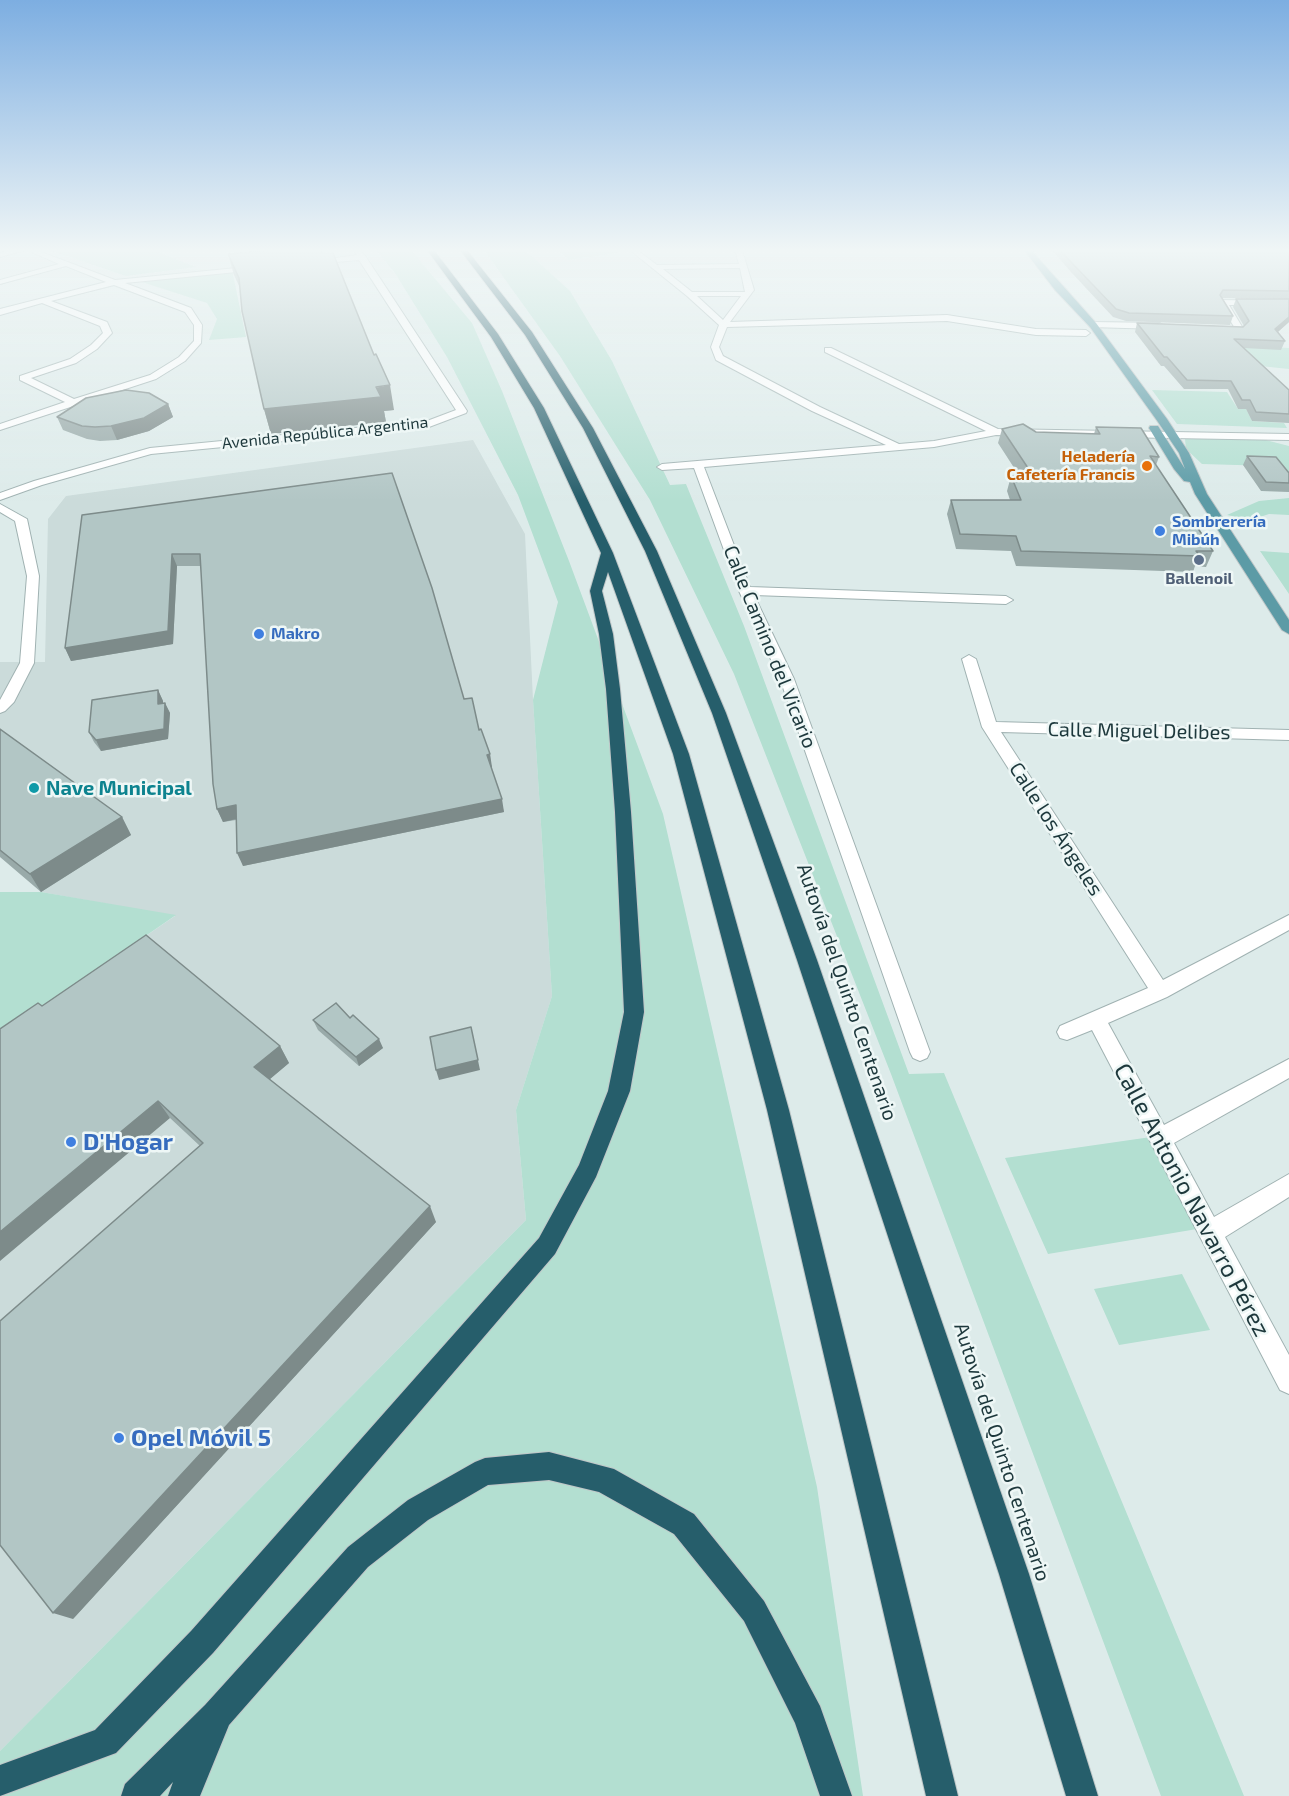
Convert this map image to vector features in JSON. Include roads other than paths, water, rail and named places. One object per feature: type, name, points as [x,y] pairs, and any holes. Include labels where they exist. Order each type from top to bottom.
[{"type":"highway","points":[[493,334],[539,408],[607,553],[681,754],[778,1110],[942,1796]]},
{"type":"highway","name":"Autovía del Quinto Centenario","points":[[530,334],[588,428],[651,551],[719,713],[807,960],[1010,1563],[1082,1796]]},
{"type":"highway","points":[[0,1780],[105,1742],[194,1650],[547,1246],[588,1170],[620,1091],[634,1012],[624,824],[613,688],[606,634],[596,591],[607,553]]},
{"type":"highway","points":[[137,1796],[216,1716],[358,1557],[418,1510],[484,1472],[549,1466],[604,1479],[684,1524],[754,1611],[810,1717],[836,1796]]},
{"type":"highway","points":[[184,1796],[216,1716]]},
{"type":"main road","points":[[1087,334],[1118,375],[1155,437],[1199,491]]},
{"type":"main road","points":[[1089,334],[1094,335],[1102,345],[1112,349]]},
{"type":"main road","points":[[1100,334],[1174,433],[1199,491],[1289,630]]},
{"type":"main road","points":[[1118,375],[1129,382],[1162,429],[1174,433]]},
{"type":"main road","points":[[1155,437],[1167,442],[1191,474]]},
{"type":"street","points":[[74,403],[23,378],[73,361],[94,347],[107,334]]},
{"type":"street","points":[[0,427],[153,377],[182,358],[198,341],[198,334]]},
{"type":"street","name":"Avenida República Argentina","points":[[0,497],[38,483],[150,451],[429,424],[462,411],[412,334]]},
{"type":"street","points":[[721,334],[715,347],[718,358],[816,410],[897,445]]},
{"type":"street","points":[[828,350],[996,432]]},
{"type":"street","points":[[662,467],[897,445],[934,444],[996,432],[1155,437],[1174,433],[1289,437]]},
{"type":"street","name":"Calle Camino del Vicario","points":[[698,464],[745,591],[787,680],[920,1052]]},
{"type":"street","points":[[0,507],[21,519],[33,576],[27,663],[9,699],[0,708]]},
{"type":"street","points":[[745,591],[1006,600]]},
{"type":"street","name":"Calle los Ángeles","points":[[969,659],[990,727],[1160,991]]},
{"type":"street","name":"Calle Miguel Delibes","points":[[990,727],[1289,735]]},
{"type":"street","points":[[1067,1032],[1160,991],[1289,922]]},
{"type":"street","name":"Calle Antonio Navarro Pérez","points":[[1096,1019],[1210,1233],[1281,1348],[1289,1381]]},
{"type":"street","points":[[1160,1139],[1289,1068]]},
{"type":"street","points":[[1210,1233],[1289,1185]]},
{"type":"place","name":"Heladería Cafetería Francis","points":[[1147,466]]},
{"type":"place","name":"Sombrerería Mibúh","points":[[1160,531]]},
{"type":"place","name":"Ballenoil","points":[[1199,560]]},
{"type":"place","name":"Makro","points":[[259,634]]},
{"type":"place","name":"Nave Municipal","points":[[34,788]]},
{"type":"place","name":"D'Hogar","points":[[71,1142]]},
{"type":"place","name":"Opel Móvil 5","points":[[119,1438]]}]
